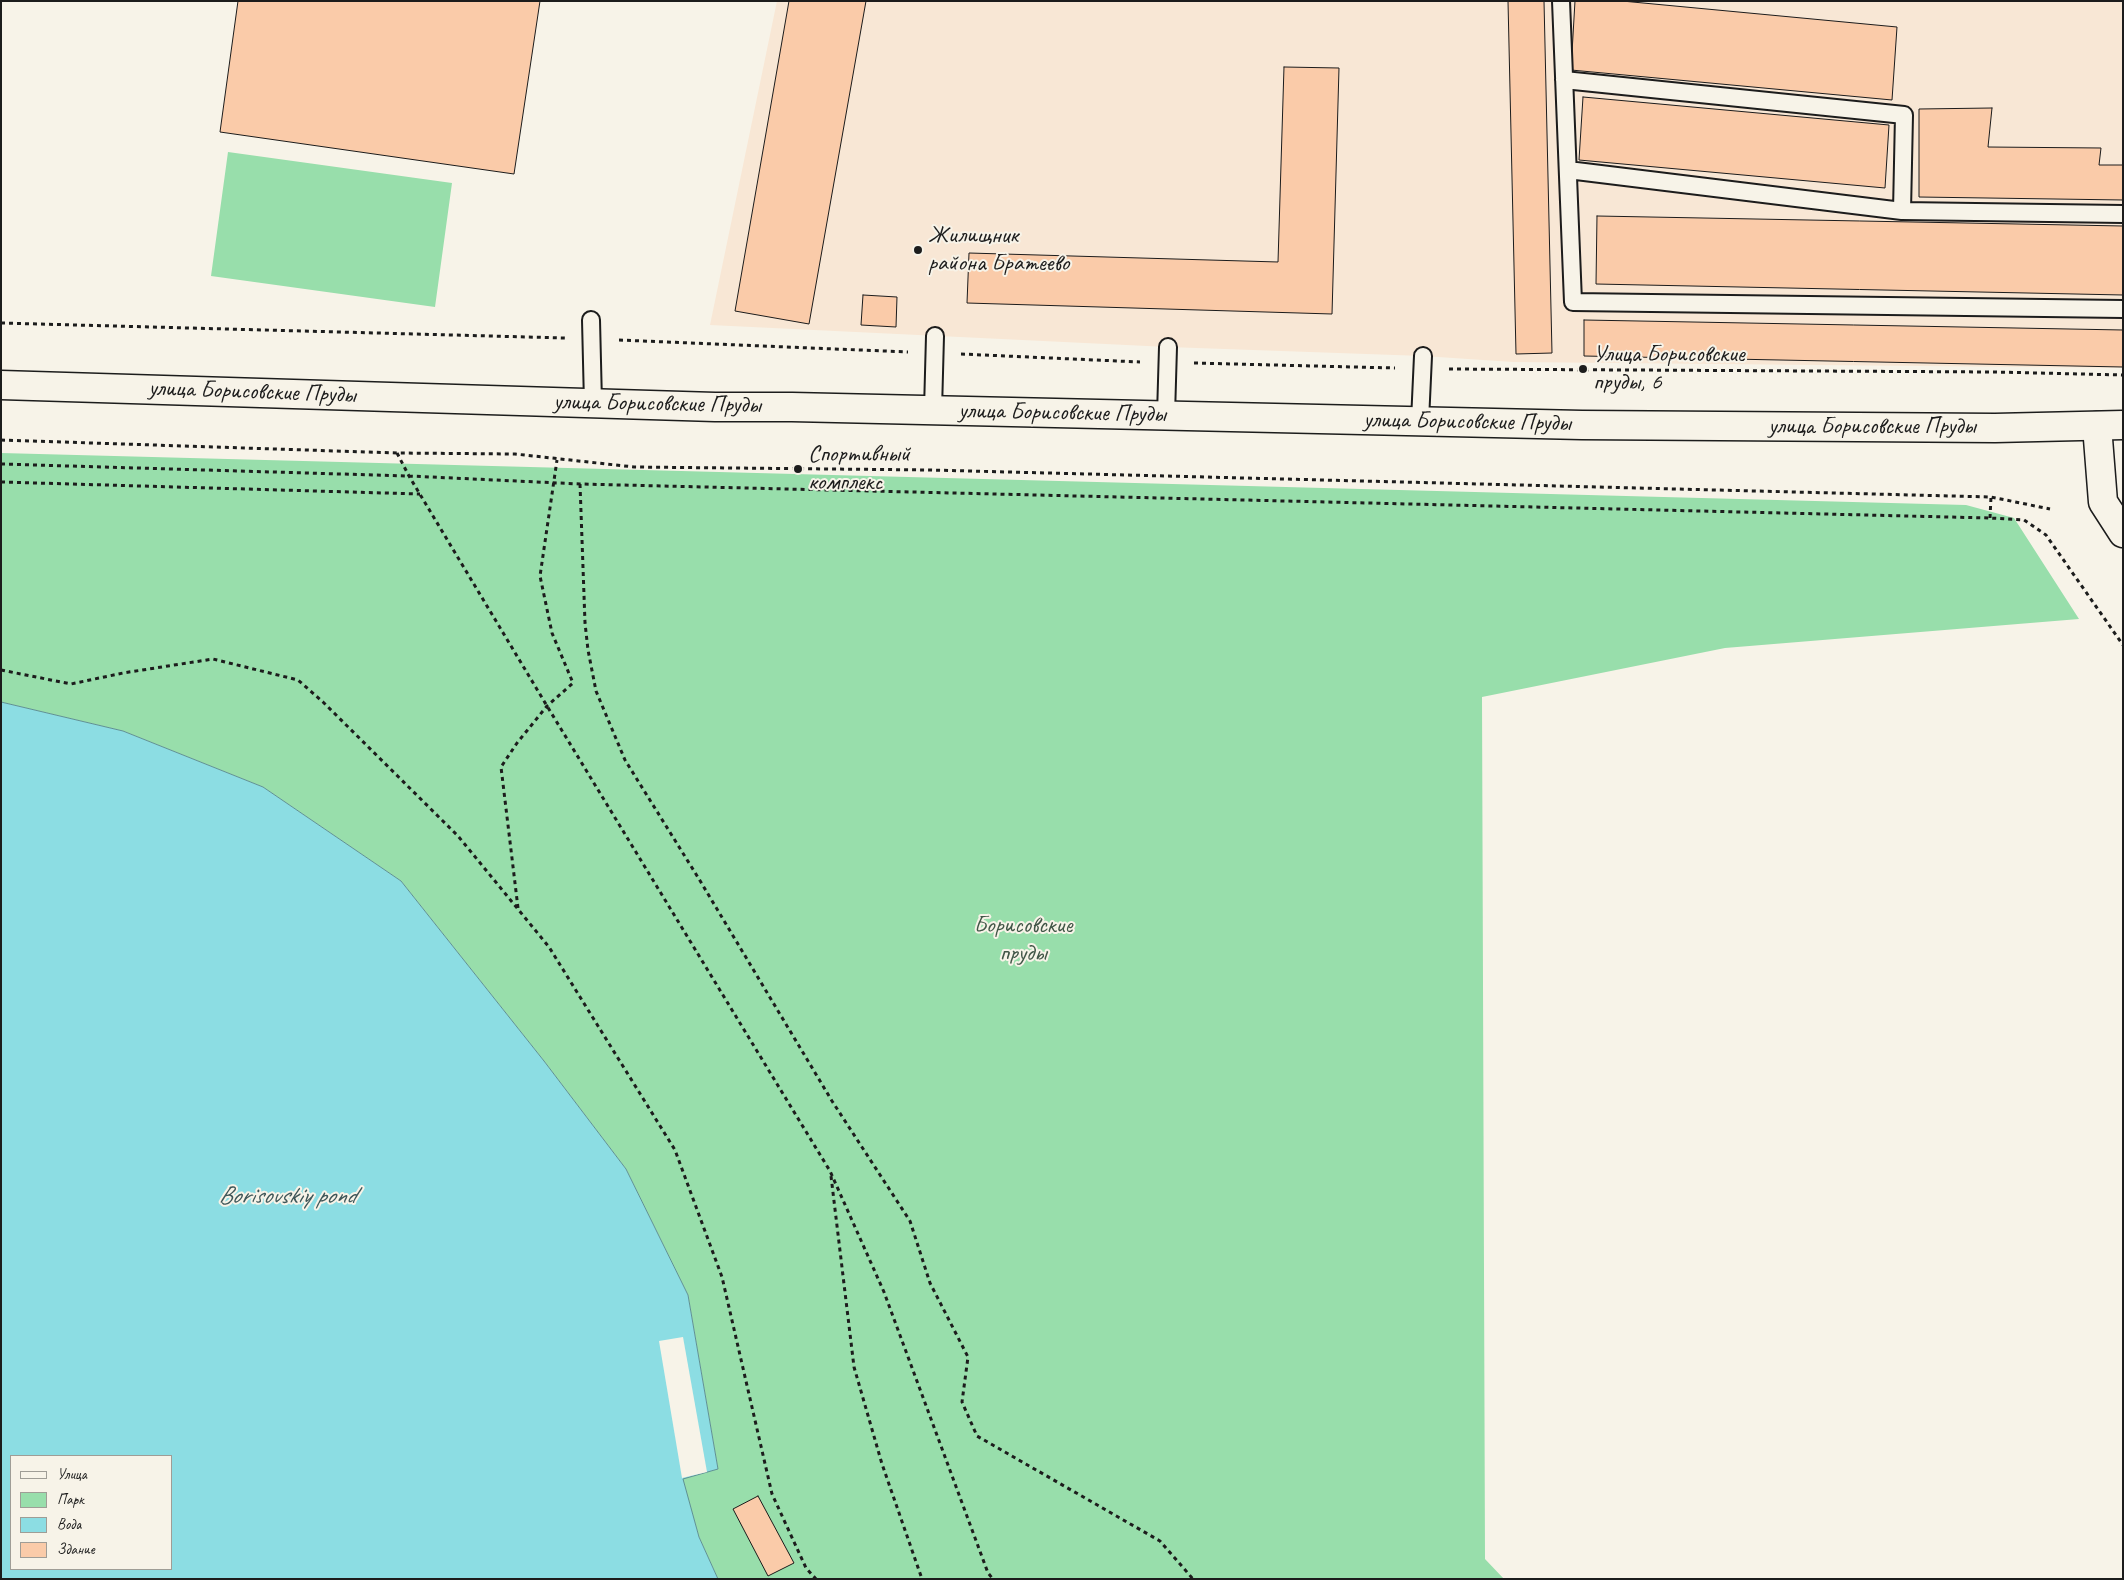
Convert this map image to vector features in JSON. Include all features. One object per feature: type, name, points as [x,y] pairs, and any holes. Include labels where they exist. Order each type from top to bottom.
[{"type":"main road","name":"улица Борисовские Пруды","points":[[1,385],[594,403],[1420,422],[1995,428],[2110,425]]},
{"type":"main road","points":[[2110,425],[2103,502],[2123,532]]},
{"type":"lane","points":[[1560,1],[1573,302],[2123,309]]},
{"type":"lane","points":[[1564,80],[1904,115],[1902,211]]},
{"type":"lane","points":[[1568,170],[1902,211],[2123,214]]},
{"type":"lane","points":[[591,320],[594,403]]},
{"type":"lane","points":[[933,410],[935,336]]},
{"type":"lane","points":[[1166,415],[1168,355]]},
{"type":"lane","points":[[1420,422],[1423,362]]},
{"type":"path","points":[[1,323],[592,339],[934,353],[1168,355],[1423,362],[2123,375]]},
{"type":"path","points":[[1,440],[397,453],[515,454],[556,460],[634,467],[930,470],[1991,497],[2050,508]]},
{"type":"path","points":[[397,453],[547,706],[830,1171],[884,1292],[988,1573],[993,1579]]},
{"type":"path","points":[[518,910],[502,767],[517,742],[547,706],[573,683],[552,632],[540,576],[556,460]]},
{"type":"path","points":[[1,464],[409,476],[580,484],[2024,520],[2046,534],[2123,645]]},
{"type":"path","points":[[1,482],[420,494]]},
{"type":"path","points":[[580,484],[585,623],[588,650],[596,691],[621,752],[832,1101],[910,1221],[930,1282],[968,1357],[962,1402],[977,1436],[1160,1541],[1193,1579]]},
{"type":"path","points":[[1990,518],[1991,497]]},
{"type":"path","points":[[1,670],[72,684],[123,673],[213,658],[298,680],[323,702],[458,836],[549,947],[675,1150],[722,1276],[772,1494],[806,1568],[816,1579]]},
{"type":"path","points":[[830,1171],[854,1367],[882,1464],[922,1579]]},
{"type":"shaded area","points":[[777,1],[2123,1],[2123,368],[1513,362],[1423,356],[1168,347],[710,325]]},
{"type":"green space","points":[[228,152],[452,183],[435,307],[211,276]]},
{"type":"green space","name":"Борисовские пруды","points":[[1,453],[1966,505],[2014,518],[2079,619],[1725,648],[1482,697],[1485,1559],[1504,1579],[718,1579],[699,1537],[682,1478],[718,1469],[688,1295],[626,1169],[544,1061],[401,881],[263,787],[123,731],[1,702]]},
{"type":"water","name":"Borisovskiy pond","points":[[1,702],[123,731],[263,787],[401,881],[544,1061],[626,1169],[688,1295],[718,1469],[683,1479],[699,1537],[718,1579],[1,1579]]},
{"type":"pier","points":[[683,1337],[707,1472],[682,1478],[659,1341]]},
{"type":"building","points":[[238,1],[540,1],[514,174],[220,132]]},
{"type":"building","points":[[789,1],[866,1],[809,324],[735,311]]},
{"type":"building","points":[[1508,1],[1544,1],[1552,353],[1516,354]]},
{"type":"building","points":[[1575,1],[1622,1],[1897,27],[1892,100],[1571,70]]},
{"type":"building","points":[[1284,67],[1339,68],[1332,314],[967,303],[969,253],[1278,262]]},
{"type":"building","points":[[1583,97],[1889,125],[1885,188],[1579,160]]},
{"type":"building","points":[[1992,108],[1988,147],[2101,148],[2099,165],[2123,165],[2123,200],[1919,197],[1919,109]]},
{"type":"building","points":[[1597,216],[2123,226],[2123,295],[1596,284]]},
{"type":"building","points":[[863,295],[897,297],[896,327],[861,325]]},
{"type":"building","points":[[1584,320],[2123,330],[2123,367],[1584,356]]},
{"type":"building","points":[[758,1496],[794,1563],[768,1576],[733,1509]]},
{"type":"place","name":"Жилищник района Братеево","points":[[918,250]]},
{"type":"place","name":"Улица Борисовские пруды, 6","points":[[1583,369]]},
{"type":"place","name":"Спортивный комплекс","points":[[798,469]]}]
